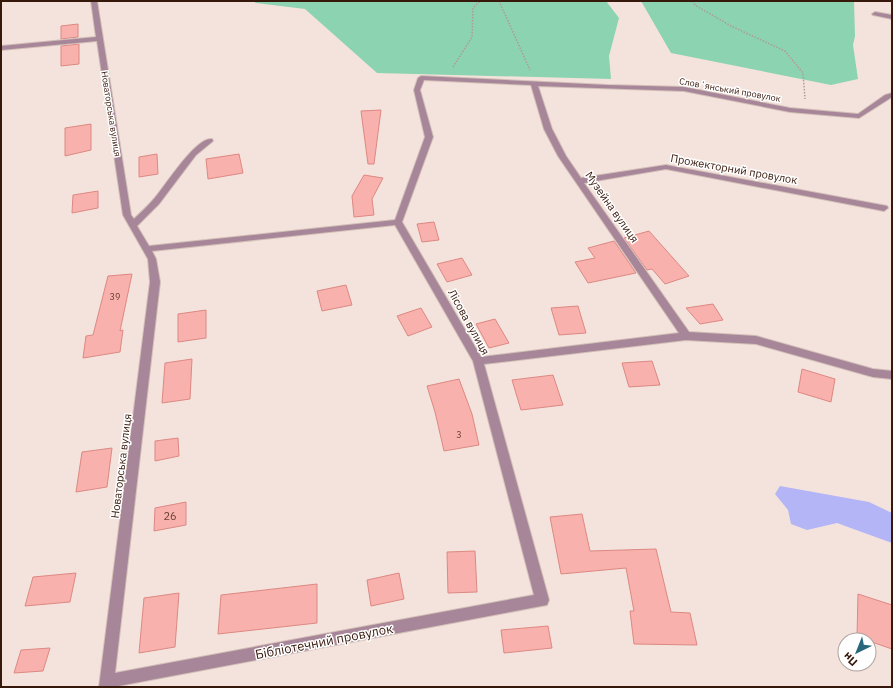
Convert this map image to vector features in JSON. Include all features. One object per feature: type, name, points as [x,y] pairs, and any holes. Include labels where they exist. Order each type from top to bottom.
[{"type":"street","name":"Новаторська вулиця","points":[[94,1],[127,215],[152,259],[155,282],[106,684]]},
{"type":"street","points":[[875,14],[892,17]]},
{"type":"street","points":[[1,48],[100,38]]},
{"type":"street","name":"Словʼянський провулок","points":[[398,222],[429,137],[416,90],[421,78],[607,87],[684,89],[790,110],[859,116],[887,96],[892,96]]},
{"type":"street","name":"Музейна вулиця","points":[[534,83],[548,129],[562,156],[686,336]]},
{"type":"street","points":[[132,225],[156,202],[193,154],[209,141]]},
{"type":"street","name":"Прожекторний провулок","points":[[580,181],[666,167],[884,208]]},
{"type":"street","points":[[146,249],[398,222]]},
{"type":"street","name":"Лісова вулиця","points":[[398,222],[478,361],[542,600]]},
{"type":"street","points":[[478,361],[686,336],[756,340],[873,373],[892,375]]},
{"type":"street","name":"Бібліотечний провулок","points":[[106,684],[542,600]]},
{"type":"path","points":[[445,79],[472,37],[473,8],[480,1]]},
{"type":"path","points":[[499,1],[527,62],[534,83]]},
{"type":"path","points":[[693,1],[695,5],[731,26],[785,51],[804,73],[806,112]]},
{"type":"green space","points":[[253,1],[606,1],[619,18],[609,56],[611,79],[377,73],[305,9],[256,3]]},
{"type":"green space","points":[[641,1],[854,1],[855,36],[853,45],[858,79],[831,85],[671,53]]},
{"type":"water","points":[[780,486],[869,502],[892,513],[892,543],[837,523],[807,530],[791,524],[788,510],[775,494]]},
{"type":"building","points":[[78,24],[78,37],[61,39],[61,26]]},
{"type":"building","points":[[79,44],[79,64],[61,66],[61,46]]},
{"type":"building","points":[[381,110],[374,164],[368,164],[361,111]]},
{"type":"building","points":[[91,124],[91,150],[65,156],[65,128]]},
{"type":"building","points":[[157,154],[158,174],[139,177],[139,157]]},
{"type":"building","points":[[239,154],[243,173],[208,179],[206,159]]},
{"type":"building","points":[[364,175],[383,178],[372,199],[374,215],[354,217],[352,196]]},
{"type":"building","points":[[98,191],[98,208],[72,213],[73,195]]},
{"type":"building","points":[[434,222],[439,240],[422,242],[417,224]]},
{"type":"building","points":[[649,231],[689,276],[665,284],[652,269],[647,270],[624,238]]},
{"type":"building","points":[[614,241],[636,273],[588,283],[575,262],[595,258],[588,248]]},
{"type":"building","points":[[462,258],[472,275],[447,282],[437,264]]},
{"type":"building","points":[[132,274],[120,331],[123,330],[120,352],[83,358],[86,336],[93,335],[108,276]]},
{"type":"building","points":[[346,285],[352,305],[322,311],[317,291]]},
{"type":"building","points":[[713,304],[723,320],[700,324],[686,308]]},
{"type":"building","points":[[578,306],[586,333],[559,335],[551,308]]},
{"type":"building","points":[[421,308],[432,327],[408,336],[397,316]]},
{"type":"building","points":[[206,310],[206,338],[178,342],[178,314]]},
{"type":"building","points":[[495,319],[509,343],[489,348],[476,324]]},
{"type":"building","points":[[192,359],[190,399],[162,403],[165,363]]},
{"type":"building","points":[[652,361],[660,385],[629,387],[622,363]]},
{"type":"building","points":[[802,369],[835,379],[831,402],[798,392]]},
{"type":"building","points":[[553,375],[563,405],[521,410],[512,380]]},
{"type":"building","points":[[459,379],[472,414],[479,445],[444,451],[427,386]]},
{"type":"building","points":[[178,438],[179,456],[155,461],[155,441]]},
{"type":"building","points":[[112,448],[107,487],[76,492],[82,452]]},
{"type":"building","points":[[186,502],[186,525],[154,531],[155,508]]},
{"type":"building","points":[[582,514],[590,551],[656,549],[671,612],[690,613],[697,645],[634,644],[630,611],[634,611],[626,568],[561,574],[550,517]]},
{"type":"building","points":[[475,551],[477,592],[448,593],[447,552]]},
{"type":"building","points":[[76,573],[70,602],[25,606],[33,577]]},
{"type":"building","points":[[399,573],[404,599],[371,606],[367,580]]},
{"type":"building","points":[[317,584],[317,623],[218,634],[221,595]]},
{"type":"building","points":[[179,593],[175,647],[139,653],[144,598]]},
{"type":"building","points":[[858,594],[892,605],[892,649],[877,644],[877,632],[857,632]]},
{"type":"building","points":[[548,626],[552,648],[504,653],[501,630]]},
{"type":"building","points":[[50,648],[43,671],[14,673],[21,650]]}]
